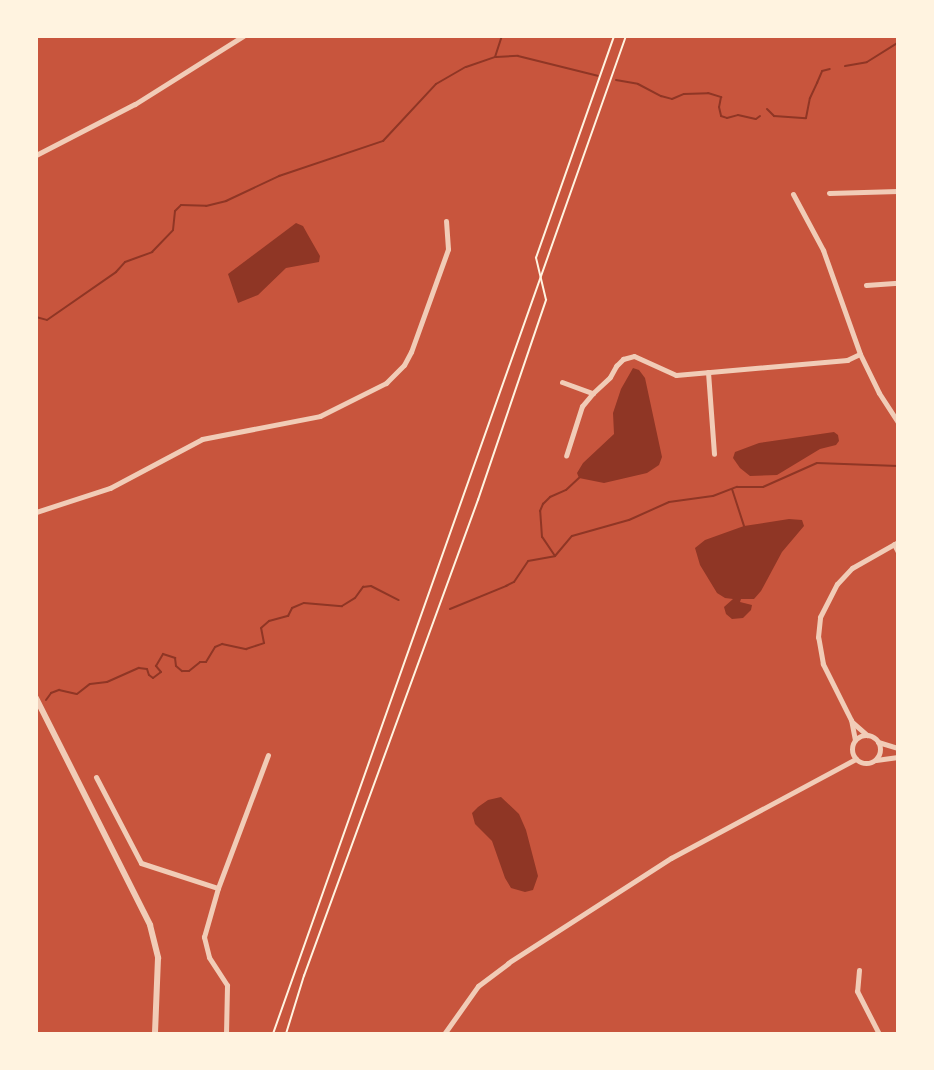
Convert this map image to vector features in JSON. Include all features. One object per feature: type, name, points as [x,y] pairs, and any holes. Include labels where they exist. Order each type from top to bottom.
[{"type":"street","points":[[36,154],[135,104],[243,36]]},
{"type":"street","points":[[829,193],[898,191]]},
{"type":"street","points":[[793,194],[823,250],[860,354],[879,393],[898,422]]},
{"type":"street","points":[[36,512],[110,488],[202,439],[320,416],[386,383],[404,364],[411,352],[448,249],[446,221]]},
{"type":"street","points":[[866,285],[898,283]]},
{"type":"street","points":[[566,456],[582,406],[610,377],[615,366],[623,359],[634,356],[676,375],[847,360],[860,354]]},
{"type":"street","points":[[708,372],[714,454]]},
{"type":"street","points":[[562,382],[593,393]]},
{"type":"street","points":[[898,552],[896,543],[852,568],[837,584],[820,617],[818,636],[823,664],[851,720],[855,740],[852,747],[856,759],[862,763],[882,757],[898,758]]},
{"type":"street","points":[[36,698],[150,925],[158,958],[155,1034]]},
{"type":"street","points":[[851,720],[878,742],[898,748]]},
{"type":"street","points":[[855,740],[867,735]]},
{"type":"street","points":[[874,760],[880,750],[878,742]]},
{"type":"street","points":[[226,1034],[227,985],[210,957],[204,937],[218,888],[268,755]]},
{"type":"street","points":[[444,1034],[478,986],[508,963],[671,858],[856,759]]},
{"type":"street","points":[[96,777],[141,863],[218,888]]},
{"type":"street","points":[[859,970],[857,991],[879,1034]]},
{"type":"path","points":[[286,1034],[304,976],[478,500],[546,300],[545,286],[536,258],[614,36]]},
{"type":"path","points":[[273,1034],[626,36]]},
{"type":"shaded area","points":[[296,223],[303,226],[320,256],[319,262],[286,268],[258,295],[238,303],[228,274]]},
{"type":"shaded area","points":[[633,368],[639,370],[645,378],[662,457],[659,465],[647,473],[604,483],[579,478],[577,473],[583,463],[614,434],[613,413],[621,389]]},
{"type":"shaded area","points":[[834,432],[838,435],[839,441],[836,445],[820,449],[777,475],[750,476],[733,458],[735,452],[759,443]]},
{"type":"shaded area","points":[[789,519],[802,520],[804,526],[782,552],[761,591],[754,599],[741,599],[740,602],[752,605],[751,610],[743,618],[732,619],[726,614],[724,607],[733,599],[725,598],[717,593],[700,565],[695,548],[705,540],[744,526]]},
{"type":"shaded area","points":[[501,797],[519,814],[526,830],[538,876],[533,890],[525,892],[511,888],[505,878],[492,841],[475,824],[472,813],[488,800]]},
{"type":"waterway","points":[[36,317],[47,320],[116,272],[125,262],[152,252],[173,230],[175,211],[181,205],[206,206],[226,201],[279,176],[383,141],[436,84],[466,67],[495,57],[502,36]]},
{"type":"waterway","points":[[845,66],[867,62],[898,43]]},
{"type":"waterway","points":[[496,57],[518,56],[598,76]]},
{"type":"waterway","points":[[767,109],[774,116],[806,118],[810,98],[822,71],[830,69]]},
{"type":"waterway","points":[[616,80],[638,84],[672,99],[684,94],[708,93],[721,97],[719,107],[721,116],[727,118],[738,115],[756,119],[760,116]]},
{"type":"waterway","points":[[450,609],[514,582],[528,561],[555,556],[572,536],[629,520],[669,502],[713,496],[737,487],[763,487],[817,463],[898,466]]},
{"type":"waterway","points":[[555,556],[542,537],[540,511],[550,497],[566,490],[579,478]]},
{"type":"waterway","points":[[732,489],[744,526]]},
{"type":"waterway","points":[[46,700],[51,693],[59,690],[77,694],[90,684],[107,682],[139,668],[147,669],[153,678],[161,672],[156,666],[163,654],[175,658],[176,666],[182,671],[189,671],[200,662],[206,662],[215,647],[222,644],[246,649],[264,643],[261,628],[269,621],[288,616],[292,608],[304,603],[342,606],[355,598],[363,587],[371,586],[399,600]]}]
